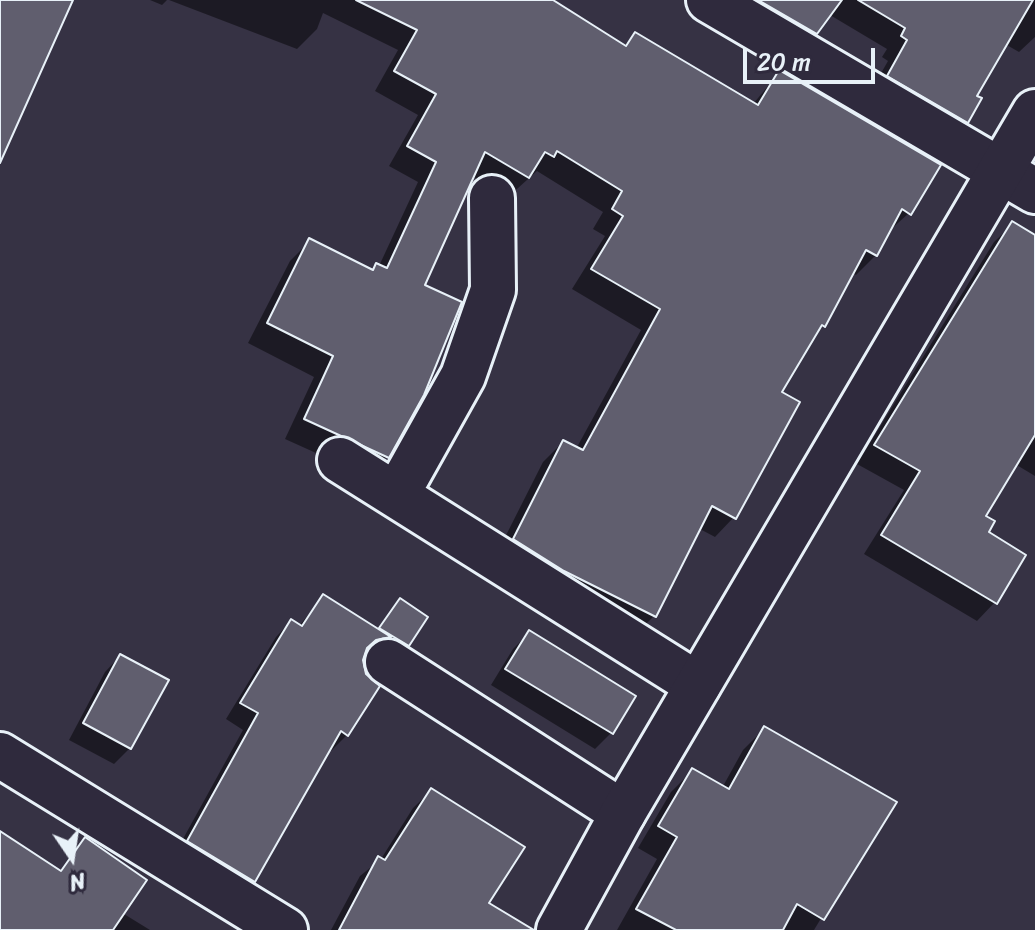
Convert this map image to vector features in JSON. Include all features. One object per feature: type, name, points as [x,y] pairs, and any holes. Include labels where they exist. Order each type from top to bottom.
[{"type":"main road","points":[[709,0],[1016,181]]},
{"type":"main road","points":[[559,930],[698,685],[1016,181],[1035,112]]},
{"type":"main road","points":[[397,494],[463,376],[493,290],[492,198]]},
{"type":"main road","points":[[340,460],[698,685]]},
{"type":"main road","points":[[388,662],[623,813]]},
{"type":"main road","points":[[0,755],[285,930]]},
{"type":"building","points":[[0,0],[73,0],[0,163]]},
{"type":"building","points":[[356,0],[553,0],[626,46],[635,32],[758,105],[779,70],[941,165],[911,215],[902,209],[877,256],[866,250],[825,327],[822,325],[782,392],[800,402],[736,519],[712,506],[656,617],[564,571],[513,539],[563,440],[583,450],[660,309],[591,269],[623,216],[612,209],[622,191],[557,151],[554,157],[545,152],[529,178],[485,152],[425,285],[462,302],[424,395],[389,458],[304,419],[333,356],[267,323],[309,238],[373,270],[376,263],[387,268],[436,162],[407,146],[436,94],[394,71],[417,30]]},
{"type":"building","points":[[758,0],[842,0],[817,34]]},
{"type":"building","points":[[858,0],[1033,0],[977,96],[982,98],[968,123],[887,76],[907,40],[901,36],[905,28]]},
{"type":"building","points":[[1012,221],[1035,235],[1035,435],[986,516],[995,521],[989,532],[1026,555],[997,604],[881,535],[920,471],[874,445]]},
{"type":"building","points":[[323,594],[391,637],[376,640],[367,648],[363,660],[366,674],[380,686],[348,736],[341,731],[255,882],[187,841],[258,713],[240,703],[291,619],[302,626]]},
{"type":"building","points":[[400,598],[428,617],[409,646],[379,628]]},
{"type":"building","points":[[529,630],[636,696],[613,734],[505,669]]},
{"type":"building","points":[[120,654],[169,680],[131,749],[83,723]]},
{"type":"building","points":[[764,726],[897,802],[824,920],[797,904],[783,930],[676,930],[636,909],[677,837],[658,826],[692,768],[729,789]]},
{"type":"building","points":[[431,788],[525,847],[489,903],[534,930],[339,930],[378,856],[385,860]]},
{"type":"building","points":[[0,831],[61,871],[85,837],[147,880],[113,930],[0,930]]}]
